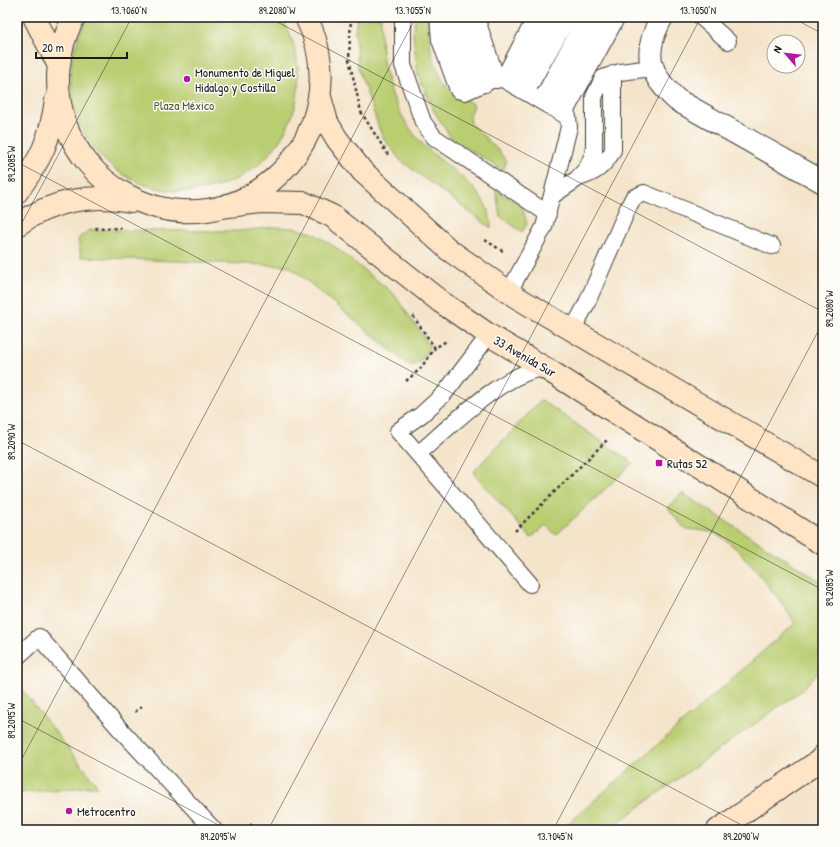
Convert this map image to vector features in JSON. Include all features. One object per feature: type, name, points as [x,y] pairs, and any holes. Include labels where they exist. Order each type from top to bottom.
[{"type":"street","points":[[34,17],[58,64]]},
{"type":"street","points":[[17,192],[38,162],[50,135],[58,91],[58,64],[64,37],[74,17]]},
{"type":"street","points":[[17,225],[28,217],[56,204],[85,198],[115,198],[182,211],[221,207],[236,202],[264,188],[287,167],[305,142],[317,112],[320,97],[321,78],[315,27],[306,17]]},
{"type":"street","points":[[662,17],[654,30],[650,45],[652,68],[662,87],[677,100],[823,182]]},
{"type":"street","points":[[58,91],[64,120],[69,134],[85,160],[106,182],[124,194],[145,204]]},
{"type":"street","points":[[320,97],[327,122],[337,139],[362,171],[449,250],[509,292],[823,477]]},
{"type":"street","name":"33 Avenida Sur","points":[[221,207],[261,202],[304,203],[332,216],[441,302],[482,330],[546,368],[823,544]]},
{"type":"street","points":[[718,830],[822,759]]},
{"type":"lane","points":[[403,17],[403,65],[423,122],[434,137],[548,214]]},
{"type":"lane","points":[[438,17],[440,40],[458,90],[465,92],[500,85],[568,17]]},
{"type":"lane","points":[[452,17],[455,38],[500,85],[552,107],[568,117],[569,127],[544,227],[509,292]]},
{"type":"lane","points":[[464,17],[500,85]]},
{"type":"lane","points":[[476,17],[500,85]]},
{"type":"lane","points":[[500,85],[536,17]]},
{"type":"lane","points":[[500,85],[552,17]]},
{"type":"lane","points":[[552,107],[586,17]]},
{"type":"lane","points":[[552,107],[601,17]]},
{"type":"lane","points":[[552,107],[617,17]]},
{"type":"lane","points":[[702,17],[728,41]]},
{"type":"lane","points":[[552,196],[577,179],[587,168],[594,152],[594,97],[603,78],[613,74],[652,68]]},
{"type":"lane","points":[[573,329],[586,305],[633,198],[644,193],[772,246]]},
{"type":"lane","points":[[482,330],[444,394],[421,415],[398,431],[446,489],[530,584]]},
{"type":"lane","points":[[418,454],[494,390],[532,369],[546,368]]},
{"type":"lane","points":[[17,657],[39,637],[119,728],[214,830]]},
{"type":"path","points":[[351,17],[349,59],[361,112],[391,159]]},
{"type":"path","points":[[96,227],[97,229],[128,228]]},
{"type":"path","points":[[479,236],[524,265]]},
{"type":"path","points":[[410,312],[435,348]]},
{"type":"path","points":[[406,381],[420,370],[435,348],[482,330]]},
{"type":"path","points":[[496,546],[523,523],[626,420]]},
{"type":"path","points":[[250,823],[256,830]]},
{"type":"green space","name":"Plaza México","points":[[88,17],[281,17],[296,54],[299,80],[298,93],[291,119],[270,153],[241,177],[207,189],[171,191],[137,182],[107,163],[84,134],[72,95],[71,75],[73,55],[79,36]]},
{"type":"green space","points":[[357,17],[381,17],[384,66],[393,97],[400,112],[418,139],[475,190],[483,201],[489,214],[491,228],[400,160],[382,136],[358,68],[355,32]]},
{"type":"green space","points":[[415,17],[428,17],[430,46],[439,74],[450,90],[474,105],[470,116],[471,124],[499,151],[506,161],[504,171],[451,138],[434,111],[418,75],[413,35]]},
{"type":"green space","points":[[496,190],[522,206],[527,224],[522,232],[500,216]]},
{"type":"green space","points":[[275,227],[295,228],[313,233],[335,247],[394,294],[430,346],[421,361],[411,367],[289,266],[81,257],[78,239],[89,230],[237,231]]},
{"type":"green space","points":[[540,401],[544,402],[633,463],[556,535],[546,525],[531,538],[474,474],[475,470]]},
{"type":"green space","points":[[682,493],[823,583],[823,667],[802,690],[607,830],[561,830],[795,623],[759,574],[736,549],[716,534],[700,530],[685,529],[668,508]]},
{"type":"green space","points":[[19,686],[98,786],[17,793],[17,688]]},
{"type":"place","name":"Monumento de Miguel Hidalgo y Costilla","points":[[187,79]]},
{"type":"place","name":"Rutas 52","points":[[659,463]]},
{"type":"place","name":"Metrocentro","points":[[69,811]]}]
